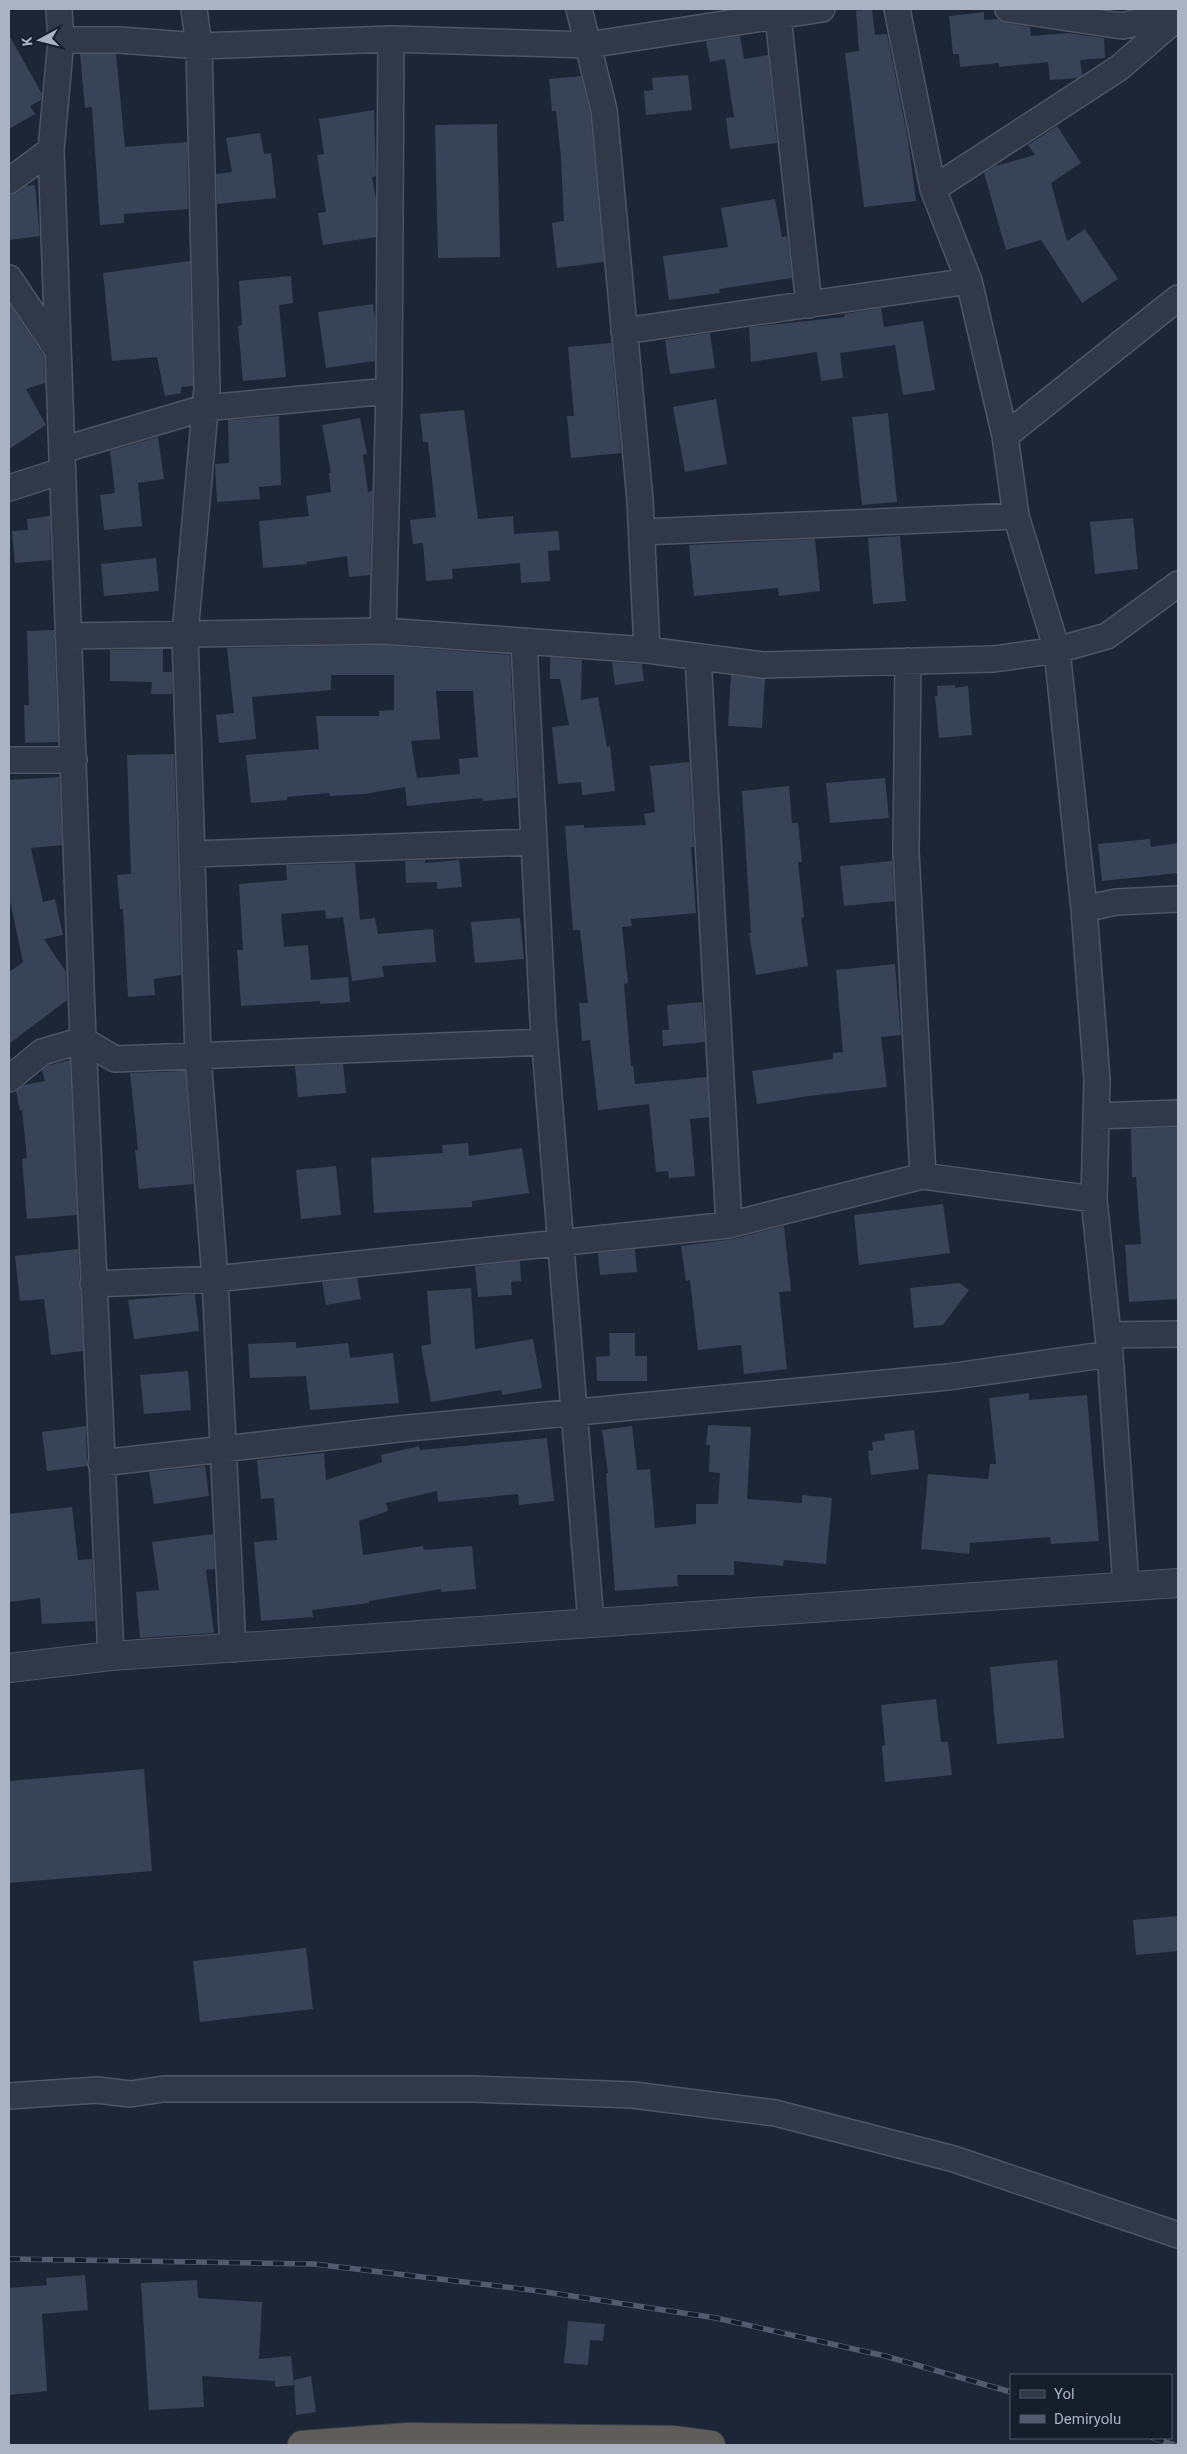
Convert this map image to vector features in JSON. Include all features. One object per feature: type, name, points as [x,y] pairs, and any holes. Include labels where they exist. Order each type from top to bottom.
[{"type":"highway","points":[[302,2445],[409,2437],[673,2440],[711,2445]]},
{"type":"street","points":[[60,9],[61,40],[51,150],[83,1040],[111,1656]]},
{"type":"street","points":[[194,9],[199,46],[207,388],[185,634],[198,1057],[215,1280],[233,1649]]},
{"type":"street","points":[[579,9],[604,110],[642,532],[647,650]]},
{"type":"street","points":[[61,40],[119,40],[199,46],[391,40],[588,45],[822,9]]},
{"type":"street","points":[[897,9],[933,189],[969,281],[1005,436],[1016,516],[1057,650],[1084,909],[1097,1080],[1094,1199],[1109,1344],[1126,1587]]},
{"type":"street","points":[[1008,9],[1122,26],[1178,13]]},
{"type":"street","points":[[778,16],[809,306]]},
{"type":"street","points":[[933,189],[1119,68],[1178,17]]},
{"type":"street","points":[[383,631],[389,391],[391,40]]},
{"type":"street","points":[[9,181],[51,150]]},
{"type":"street","points":[[9,278],[58,351]]},
{"type":"street","points":[[624,331],[809,306],[969,281]]},
{"type":"street","points":[[1005,436],[1178,298]]},
{"type":"street","points":[[9,488],[62,461],[204,408],[389,391]]},
{"type":"street","points":[[642,532],[1016,516]]},
{"type":"street","points":[[68,636],[383,631],[647,650],[763,665],[994,658],[1057,650],[1107,636],[1178,584]]},
{"type":"street","points":[[524,642],[545,1042],[591,1623]]},
{"type":"street","points":[[698,656],[729,1224]]},
{"type":"street","points":[[908,662],[906,852],[923,1176]]},
{"type":"street","points":[[9,760],[74,760]]},
{"type":"street","points":[[192,854],[534,842]]},
{"type":"street","points":[[1084,909],[1116,902],[1178,898]]},
{"type":"street","points":[[9,1079],[42,1052],[83,1040],[115,1059],[545,1042]]},
{"type":"street","points":[[1096,1116],[1178,1113]]},
{"type":"street","points":[[93,1284],[215,1280],[561,1244],[729,1224],[923,1176],[1094,1199]]},
{"type":"street","points":[[101,1463],[575,1412],[948,1377],[1109,1344],[1178,1334]]},
{"type":"street","points":[[9,1668],[111,1656],[1178,1583]]},
{"type":"street","points":[[9,2096],[97,2090],[130,2094],[164,2090],[473,2089],[634,2095],[775,2113],[954,2159],[1178,2235]]},
{"type":"building","points":[[872,9],[875,35],[887,34],[908,140],[916,201],[864,207],[845,53],[859,51],[856,11]]},
{"type":"building","points":[[984,12],[984,20],[998,19],[1006,23],[1030,27],[1031,36],[1068,33],[1104,38],[1105,58],[1080,60],[1082,75],[1078,78],[1050,80],[1048,62],[999,67],[999,63],[960,67],[959,54],[953,54],[949,16]]},
{"type":"building","points":[[9,35],[42,94],[41,100],[30,106],[35,114],[9,129]]},
{"type":"building","points":[[740,36],[744,59],[768,55],[777,143],[730,149],[726,118],[734,117],[725,59],[710,62],[706,41]]},
{"type":"building","points":[[80,54],[116,54],[125,147],[187,142],[188,209],[124,214],[124,223],[100,225],[92,107],[85,108]]},
{"type":"building","points":[[688,75],[692,110],[646,115],[644,91],[653,90],[652,78]]},
{"type":"building","points":[[581,76],[590,112],[604,262],[557,268],[552,223],[564,221],[561,158],[556,111],[552,111],[549,79]]},
{"type":"building","points":[[374,110],[376,176],[372,177],[376,199],[376,237],[323,245],[318,213],[326,212],[317,155],[324,154],[319,119]]},
{"type":"building","points":[[497,124],[500,257],[438,258],[435,125]]},
{"type":"building","points":[[1057,126],[1081,163],[1051,183],[1067,241],[1085,229],[1118,279],[1082,303],[1041,240],[1006,250],[984,173],[995,166],[1035,155],[1028,145]]},
{"type":"building","points":[[260,133],[264,154],[271,153],[276,198],[217,204],[216,174],[232,172],[226,138]]},
{"type":"building","points":[[35,185],[40,236],[9,240],[9,195],[17,193],[26,186]]},
{"type":"building","points":[[775,199],[782,237],[787,236],[792,278],[719,289],[720,293],[669,300],[663,256],[728,247],[721,208]]},
{"type":"building","points":[[190,261],[193,386],[181,387],[181,393],[165,396],[157,357],[112,361],[103,273]]},
{"type":"building","points":[[291,276],[293,303],[279,305],[286,377],[243,381],[238,326],[242,325],[239,281]]},
{"type":"building","points":[[9,303],[44,356],[45,383],[26,389],[46,425],[9,449]]},
{"type":"building","points":[[373,304],[375,318],[375,361],[326,368],[318,312]]},
{"type":"building","points":[[881,308],[884,327],[923,321],[935,390],[903,395],[895,345],[840,353],[843,378],[821,381],[817,352],[751,362],[749,327],[845,317],[844,314]]},
{"type":"building","points":[[710,333],[715,368],[670,374],[665,340]]},
{"type":"building","points":[[611,343],[621,453],[571,458],[567,416],[574,416],[568,347]]},
{"type":"building","points":[[716,399],[727,464],[685,472],[673,407]]},
{"type":"building","points":[[464,410],[478,519],[513,516],[514,534],[558,531],[560,550],[548,551],[550,581],[521,583],[520,563],[452,569],[453,579],[426,581],[423,543],[413,544],[410,520],[436,517],[428,442],[423,442],[420,414]]},
{"type":"building","points":[[888,413],[897,502],[862,505],[852,417]]},
{"type":"building","points":[[279,416],[281,485],[259,487],[260,499],[217,502],[215,464],[229,463],[228,420]]},
{"type":"building","points":[[360,418],[367,454],[363,455],[368,492],[372,491],[370,575],[349,577],[347,556],[307,562],[307,564],[263,568],[259,521],[309,516],[306,496],[331,492],[329,473],[331,473],[322,425]]},
{"type":"building","points":[[158,437],[164,479],[138,483],[142,526],[104,530],[100,495],[115,493],[110,451]]},
{"type":"building","points":[[50,516],[51,560],[15,563],[12,531],[28,530],[27,519]]},
{"type":"building","points":[[1133,518],[1138,569],[1095,574],[1090,522]]},
{"type":"building","points":[[900,536],[906,601],[873,604],[868,538]]},
{"type":"building","points":[[815,539],[820,591],[779,596],[778,588],[694,596],[689,545]]},
{"type":"building","points":[[156,558],[159,591],[104,596],[101,564]]},
{"type":"building","points":[[54,630],[58,742],[25,743],[24,705],[29,705],[27,631]]},
{"type":"building","points":[[383,645],[510,655],[517,798],[483,801],[482,798],[407,806],[405,787],[364,794],[330,796],[329,793],[287,797],[287,800],[251,803],[246,755],[319,749],[316,716],[379,716],[379,711],[394,710],[394,675],[331,675],[331,690],[252,697],[256,739],[219,743],[216,715],[234,713],[227,648]],"holes":[[[436,691],[473,691],[478,757],[459,759],[460,774],[417,778],[411,741],[440,739]]]},
{"type":"building","points":[[163,649],[163,672],[172,672],[172,694],[151,694],[152,682],[110,681],[110,650]]},
{"type":"building","points":[[550,657],[582,660],[581,700],[598,697],[607,747],[610,746],[615,791],[582,795],[581,782],[558,784],[552,727],[569,725],[560,679],[550,679]]},
{"type":"building","points":[[612,662],[642,664],[644,681],[615,685]]},
{"type":"building","points":[[731,675],[765,679],[762,728],[728,726]]},
{"type":"building","points":[[955,685],[955,688],[968,686],[972,735],[939,738],[935,696],[938,696],[937,686]]},
{"type":"building","points":[[174,754],[181,975],[154,979],[155,995],[128,997],[123,909],[120,909],[117,875],[131,874],[127,755]]},
{"type":"building","points":[[689,762],[694,847],[691,847],[696,913],[631,919],[632,926],[622,927],[628,983],[624,984],[631,1066],[633,1066],[635,1084],[707,1077],[709,1117],[690,1119],[695,1176],[669,1178],[668,1171],[656,1172],[649,1104],[598,1110],[590,1040],[582,1041],[579,1003],[588,1003],[580,930],[573,930],[565,826],[584,825],[584,828],[646,825],[644,814],[655,812],[650,766]]},
{"type":"building","points":[[59,777],[62,845],[31,848],[43,902],[55,899],[63,935],[44,939],[66,972],[67,1000],[9,1044],[9,972],[23,962],[9,896],[9,780]]},
{"type":"building","points":[[885,778],[889,818],[830,823],[826,783]]},
{"type":"building","points":[[789,786],[792,823],[798,823],[802,862],[798,862],[804,917],[801,918],[808,966],[756,975],[749,933],[751,933],[742,791]]},
{"type":"building","points":[[1150,839],[1151,847],[1178,843],[1178,873],[1102,881],[1098,844]]},
{"type":"building","points":[[425,860],[425,863],[459,860],[462,887],[437,889],[437,882],[406,883],[405,861]]},
{"type":"building","points":[[892,861],[894,901],[844,906],[840,866]]},
{"type":"building","points":[[355,863],[360,920],[375,918],[378,934],[433,929],[436,962],[382,966],[384,977],[352,981],[343,917],[326,919],[325,910],[281,914],[284,947],[308,945],[311,980],[348,977],[350,1002],[320,1004],[320,1001],[241,1006],[237,950],[243,950],[239,884],[287,880],[286,865]]},
{"type":"building","points":[[520,918],[524,959],[475,963],[471,922]]},
{"type":"building","points":[[895,964],[901,1035],[881,1037],[887,1087],[757,1104],[752,1071],[833,1059],[833,1053],[843,1052],[836,970]]},
{"type":"building","points":[[702,1002],[705,1042],[663,1046],[662,1030],[669,1030],[667,1005]]},
{"type":"building","points":[[70,1060],[77,1215],[27,1219],[22,1159],[27,1158],[22,1110],[20,1110],[16,1091],[24,1085],[45,1081],[42,1070],[49,1065]]},
{"type":"building","points":[[343,1064],[346,1093],[298,1097],[295,1066]]},
{"type":"building","points":[[185,1071],[193,1184],[139,1189],[135,1150],[138,1150],[130,1073]]},
{"type":"building","points":[[1178,1127],[1178,1299],[1129,1302],[1125,1245],[1141,1244],[1136,1177],[1132,1177],[1131,1129]]},
{"type":"building","points":[[468,1143],[469,1156],[522,1148],[529,1193],[472,1201],[472,1207],[374,1213],[371,1158],[443,1153],[442,1145]]},
{"type":"building","points":[[336,1166],[341,1215],[301,1219],[296,1170]]},
{"type":"building","points":[[943,1204],[950,1253],[859,1265],[854,1215]]},
{"type":"building","points":[[784,1226],[791,1291],[779,1292],[787,1369],[744,1374],[741,1345],[698,1350],[690,1280],[686,1281],[681,1246],[733,1239]]},
{"type":"building","points":[[78,1249],[83,1351],[51,1355],[44,1299],[20,1301],[15,1256]]},
{"type":"building","points":[[635,1249],[637,1272],[600,1275],[598,1253]]},
{"type":"building","points":[[520,1261],[521,1281],[511,1282],[512,1295],[478,1297],[475,1266]]},
{"type":"building","points":[[357,1278],[361,1299],[326,1305],[322,1282]]},
{"type":"building","points":[[959,1283],[969,1290],[943,1325],[914,1328],[910,1288]]},
{"type":"building","points":[[471,1288],[475,1349],[533,1339],[542,1388],[502,1395],[501,1390],[431,1402],[421,1346],[431,1344],[427,1291]]},
{"type":"building","points":[[195,1294],[199,1331],[134,1339],[128,1300]]},
{"type":"building","points":[[609,1333],[635,1333],[635,1356],[647,1356],[647,1381],[597,1381],[596,1357],[610,1356]]},
{"type":"building","points":[[296,1342],[296,1348],[348,1343],[350,1358],[393,1353],[399,1403],[310,1410],[306,1376],[250,1378],[248,1344]]},
{"type":"building","points":[[188,1371],[191,1410],[144,1414],[140,1375]]},
{"type":"building","points":[[1029,1393],[1029,1400],[1087,1395],[1099,1541],[1051,1544],[1050,1537],[970,1543],[969,1554],[921,1549],[928,1474],[988,1479],[990,1464],[996,1464],[989,1398]]},
{"type":"building","points":[[708,1425],[751,1427],[747,1499],[802,1503],[802,1495],[832,1498],[826,1564],[784,1560],[783,1566],[734,1561],[734,1575],[677,1575],[678,1586],[615,1591],[606,1473],[608,1473],[602,1430],[632,1426],[637,1470],[650,1469],[655,1528],[696,1524],[696,1504],[718,1504],[720,1473],[709,1472],[710,1445],[706,1445]]},
{"type":"building","points":[[86,1426],[87,1466],[47,1471],[42,1432]]},
{"type":"building","points":[[914,1430],[919,1469],[871,1475],[868,1451],[873,1450],[872,1442],[885,1440],[884,1434]]},
{"type":"building","points":[[547,1438],[554,1501],[519,1505],[518,1494],[438,1502],[437,1491],[386,1503],[388,1511],[359,1521],[363,1555],[423,1546],[424,1550],[472,1546],[476,1589],[441,1592],[441,1589],[369,1601],[369,1603],[312,1610],[313,1617],[261,1621],[254,1542],[277,1540],[274,1498],[261,1499],[257,1460],[324,1453],[326,1480],[382,1462],[381,1455],[419,1446],[420,1450]]},
{"type":"building","points":[[205,1466],[209,1496],[154,1504],[149,1472]]},
{"type":"building","points":[[72,1507],[78,1560],[92,1559],[95,1621],[42,1624],[40,1598],[9,1602],[9,1514]]},
{"type":"building","points":[[213,1534],[215,1569],[206,1570],[214,1633],[140,1638],[136,1592],[159,1590],[152,1542]]},
{"type":"building","points":[[1057,1660],[1064,1738],[997,1744],[990,1667]]},
{"type":"building","points":[[936,1699],[941,1742],[948,1742],[952,1775],[885,1782],[882,1746],[885,1745],[881,1705]]},
{"type":"building","points":[[144,1769],[152,1871],[9,1883],[9,1781]]},
{"type":"building","points":[[1178,1916],[1178,1951],[1136,1955],[1133,1920]]},
{"type":"building","points":[[306,1948],[313,2009],[200,2022],[193,1961]]},
{"type":"building","points":[[85,2275],[88,2310],[42,2314],[47,2391],[9,2395],[9,2288],[47,2285],[46,2278]]},
{"type":"building","points":[[197,2280],[198,2298],[262,2302],[259,2359],[291,2356],[294,2385],[275,2387],[275,2381],[202,2376],[204,2407],[149,2410],[141,2283]]},
{"type":"building","points":[[568,2321],[605,2324],[603,2341],[590,2340],[588,2365],[564,2363]]},
{"type":"building","points":[[311,2376],[316,2412],[296,2415],[294,2380]]},
{"type":"railway","points":[[9,2259],[314,2264],[539,2291],[716,2318],[885,2356],[1010,2392]]},
{"type":"railway","points":[[1156,2439],[1175,2445]]}]
